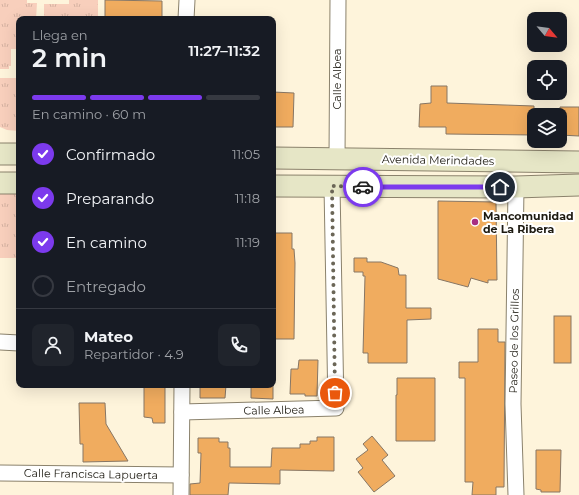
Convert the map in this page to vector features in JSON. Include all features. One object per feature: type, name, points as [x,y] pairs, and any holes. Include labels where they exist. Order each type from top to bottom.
[{"type":"main road","points":[[0,154],[16,154]]},
{"type":"main road","name":"Avenida Merindades","points":[[276,158],[579,162]]},
{"type":"main road","points":[[0,183],[16,183]]},
{"type":"main road","points":[[276,186],[516,187],[579,185]]},
{"type":"street","points":[[186,0],[186,16]]},
{"type":"street","name":"Calle Albea","points":[[337,159],[338,0]]},
{"type":"street","name":"Calle Albea","points":[[182,412],[336,408],[332,186]]},
{"type":"street","name":"Paseo de los Grillos","points":[[516,187],[513,404],[516,495]]},
{"type":"street","points":[[0,342],[16,342]]},
{"type":"street","points":[[181,495],[182,388]]},
{"type":"street","name":"Calle Francisca Lapuerta","points":[[0,473],[181,475]]},
{"type":"green space","points":[[0,0],[27,0],[27,3],[37,3],[36,16],[16,16],[16,49],[11,49],[11,66],[9,66],[9,69],[0,69]]},
{"type":"green space","points":[[69,0],[98,0],[98,16],[44,16],[44,4],[69,4]]},
{"type":"green space","points":[[0,78],[16,78],[16,131],[7,130],[0,127]]},
{"type":"green space","points":[[16,193],[16,258],[0,258],[0,194]]},
{"type":"building","points":[[105,0],[162,1],[162,16],[105,16]]},
{"type":"building","points":[[431,86],[447,86],[447,103],[534,106],[534,108],[527,108],[527,135],[446,134],[446,127],[419,127],[420,104],[431,103]]},
{"type":"building","points":[[276,92],[294,93],[293,127],[276,127]]},
{"type":"building","points":[[579,107],[579,136],[567,135],[567,108],[560,108]]},
{"type":"building","points":[[438,201],[496,202],[497,280],[488,280],[488,283],[471,278],[468,287],[438,279]]},
{"type":"building","points":[[276,233],[292,233],[292,249],[294,249],[295,263],[294,339],[276,339]]},
{"type":"building","points":[[354,258],[367,258],[367,262],[381,262],[398,268],[399,275],[406,275],[406,308],[431,308],[431,319],[407,320],[407,363],[368,363],[368,353],[363,353],[365,276],[363,276],[363,272],[354,272]]},
{"type":"building","points":[[554,316],[571,316],[571,363],[554,363]]},
{"type":"building","points":[[478,329],[498,329],[498,342],[505,342],[504,487],[496,487],[496,495],[472,495],[473,482],[465,482],[465,378],[459,378],[459,362],[478,362]]},
{"type":"building","points":[[299,360],[318,360],[317,396],[290,394],[291,369],[298,369]]},
{"type":"building","points":[[397,378],[435,378],[435,441],[396,441]]},
{"type":"building","points":[[144,388],[165,388],[165,423],[153,423],[152,418],[144,417]]},
{"type":"building","points":[[200,388],[226,388],[225,398],[200,398]]},
{"type":"building","points":[[251,388],[273,388],[273,399],[251,398]]},
{"type":"building","points":[[79,403],[105,403],[106,424],[128,461],[83,462],[83,444],[80,444]]},
{"type":"building","points":[[372,436],[388,455],[382,460],[395,476],[374,492],[358,472],[363,468],[356,459],[368,450],[363,444]]},
{"type":"building","points":[[317,437],[334,437],[334,471],[280,470],[280,484],[229,483],[228,495],[190,495],[190,484],[200,483],[201,453],[198,453],[198,438],[219,438],[219,442],[228,442],[228,448],[230,448],[230,467],[271,467],[272,448],[300,448],[300,444],[310,444],[310,441],[317,441]]},
{"type":"building","points":[[536,450],[561,450],[560,492],[541,492],[541,490],[536,489]]},
{"type":"way so far","points":[[335,393],[332,186],[363,187]]},
{"type":"place","name":"Mancomunidad de La Ribera","points":[[475,222]]},
{"type":"route","points":[[363,187],[500,187]]}]
